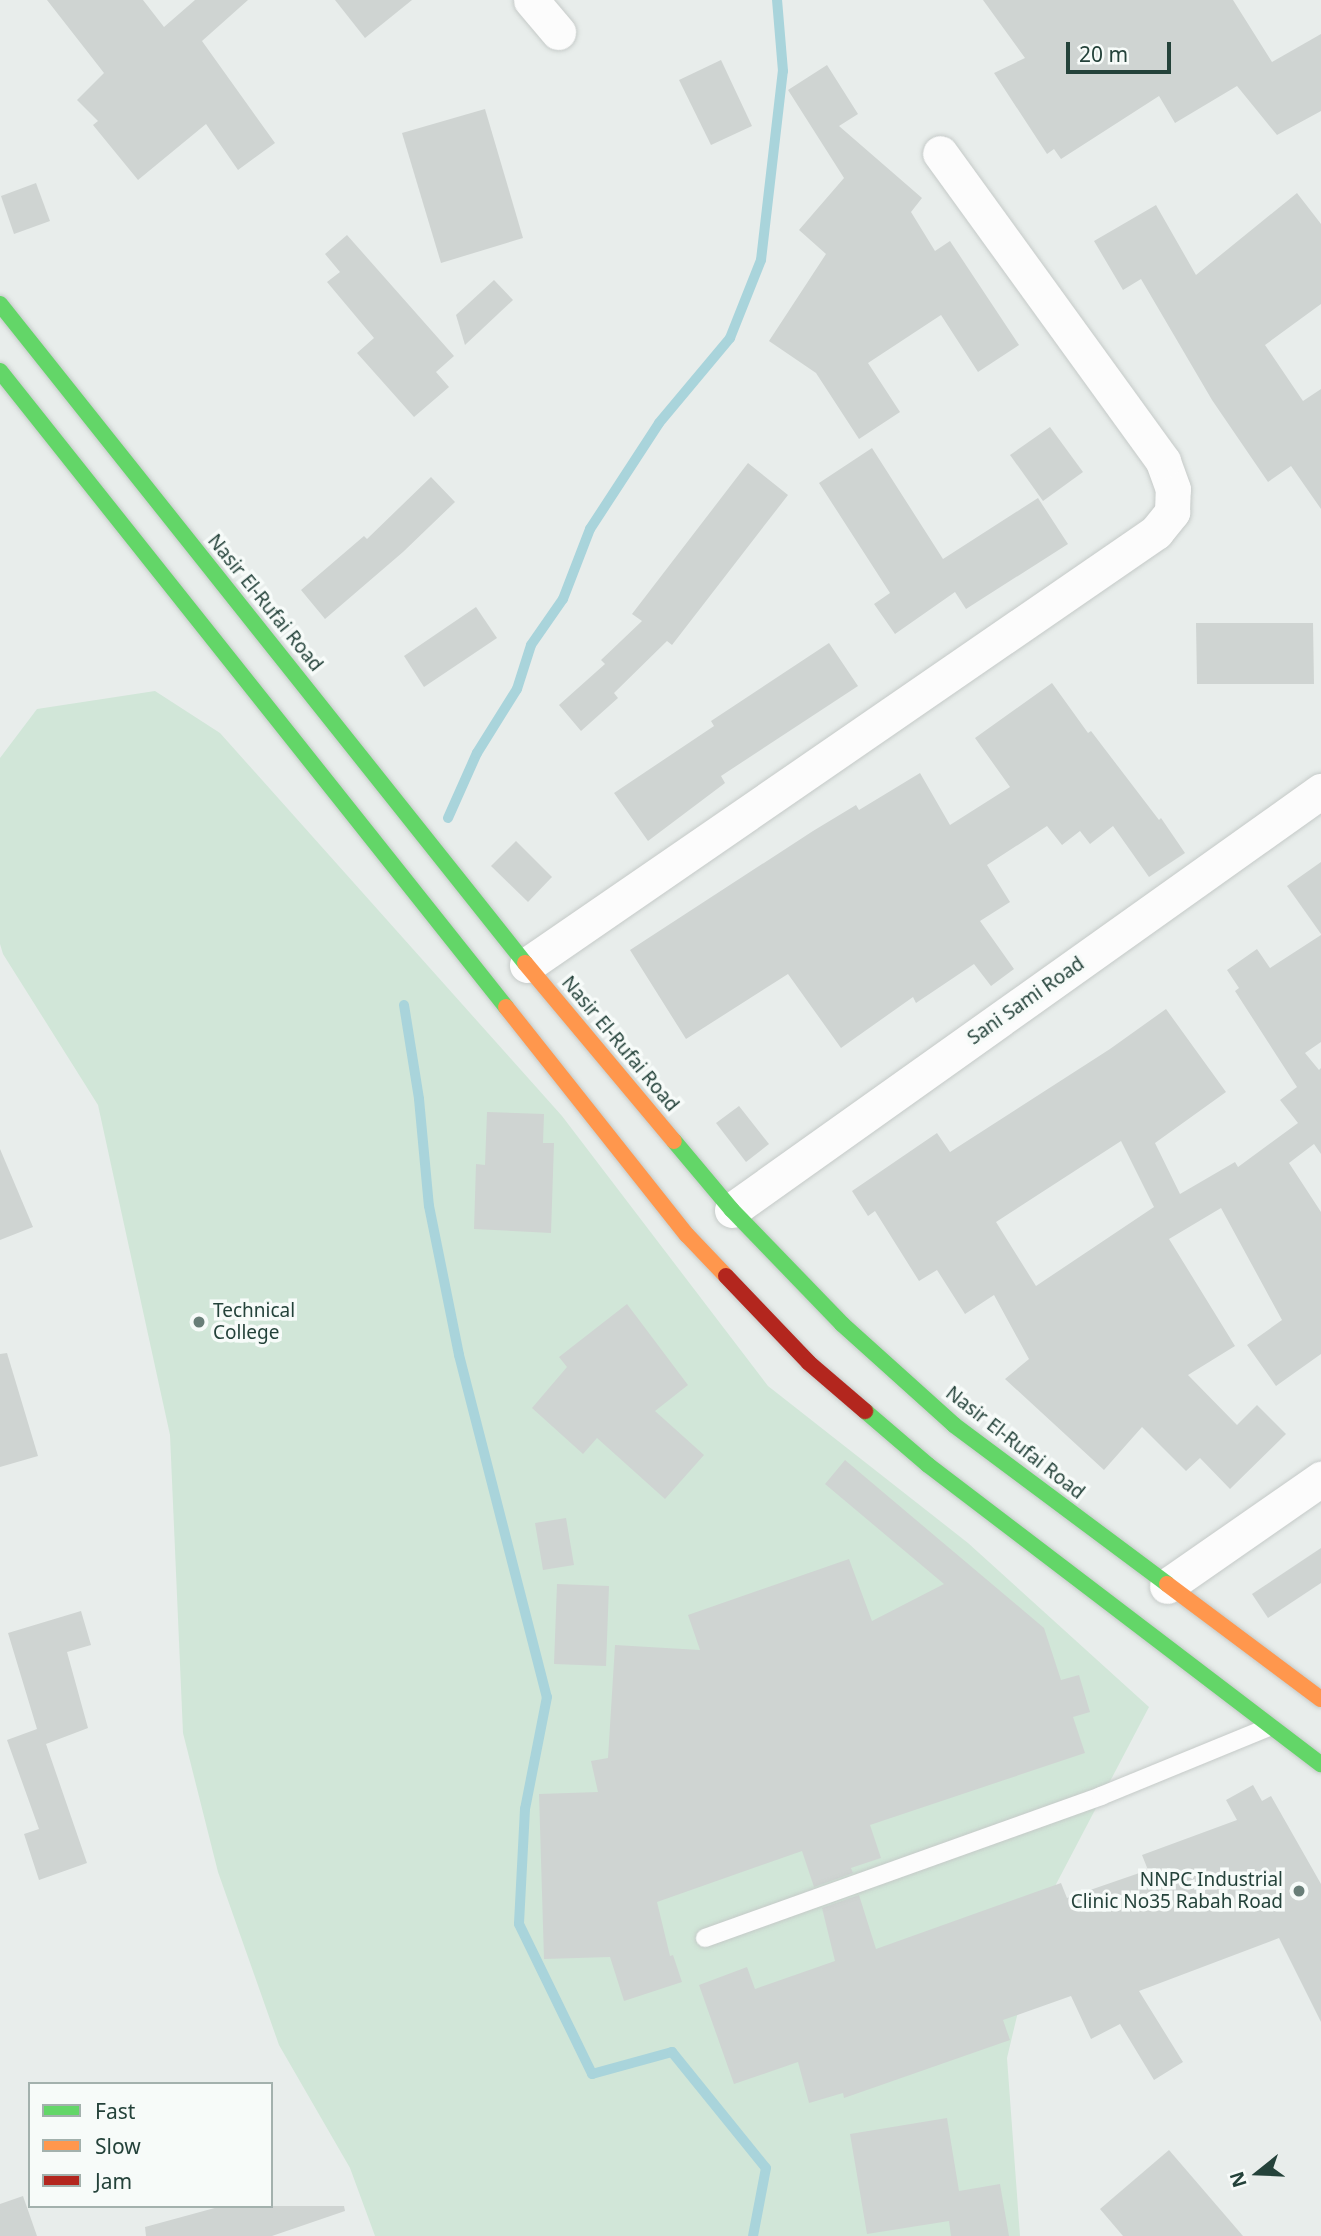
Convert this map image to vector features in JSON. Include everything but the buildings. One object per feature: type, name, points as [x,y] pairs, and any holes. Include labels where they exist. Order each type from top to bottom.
[{"type":"main road","name":"Nasir El-Rufai Road","points":[[0,304],[527,965],[732,1210],[842,1324],[954,1425],[1321,1699]]},
{"type":"main road","points":[[0,371],[687,1234],[809,1363],[928,1465],[1321,1764]]},
{"type":"main road","points":[[239,674],[272,645]]},
{"type":"street","points":[[531,0],[558,32]]},
{"type":"street","points":[[527,965],[1156,532],[1172,512],[1173,489],[1163,461],[940,153]]},
{"type":"street","name":"Sani Sami Road","points":[[732,1210],[1321,792]]},
{"type":"street","points":[[1167,1586],[1321,1479]]},
{"type":"lane","points":[[705,1938],[1101,1796],[1269,1727]]},
{"type":"green space","points":[[155,691],[220,733],[562,1116],[768,1386],[968,1543],[1149,1707],[1042,1911],[1007,2058],[1020,2236],[375,2236],[350,2168],[279,2045],[218,1872],[183,1733],[170,1435],[98,1105],[3,954],[0,944],[0,758],[37,709]]},
{"type":"waterway","points":[[448,818],[477,753],[517,689],[531,645],[563,599],[590,529],[659,423],[730,338],[761,260],[783,71],[777,0]]},
{"type":"waterway","points":[[404,1005],[419,1099],[429,1206],[459,1355],[547,1697],[525,1809],[519,1924],[592,2074],[672,2052],[766,2168],[753,2236]]},
{"type":"traffic: fast","points":[[0,304],[525,963]]},
{"type":"traffic: fast","points":[[0,371],[506,1007]]},
{"type":"traffic: fast","points":[[674,1141],[732,1210],[842,1324],[954,1425],[1167,1584]]},
{"type":"traffic: fast","points":[[865,1411],[928,1465],[1321,1764]]},
{"type":"traffic: slow","points":[[525,963],[674,1141]]},
{"type":"traffic: slow","points":[[506,1007],[687,1235],[726,1276]]},
{"type":"traffic: slow","points":[[1167,1584],[1321,1699]]},
{"type":"traffic: jam","points":[[726,1276],[809,1363],[865,1411]]},
{"type":"place","name":"Technical College","points":[[199,1322]]},
{"type":"place","name":"NNPC Industrial Clinic No35 Rabah Road","points":[[1299,1891]]}]
